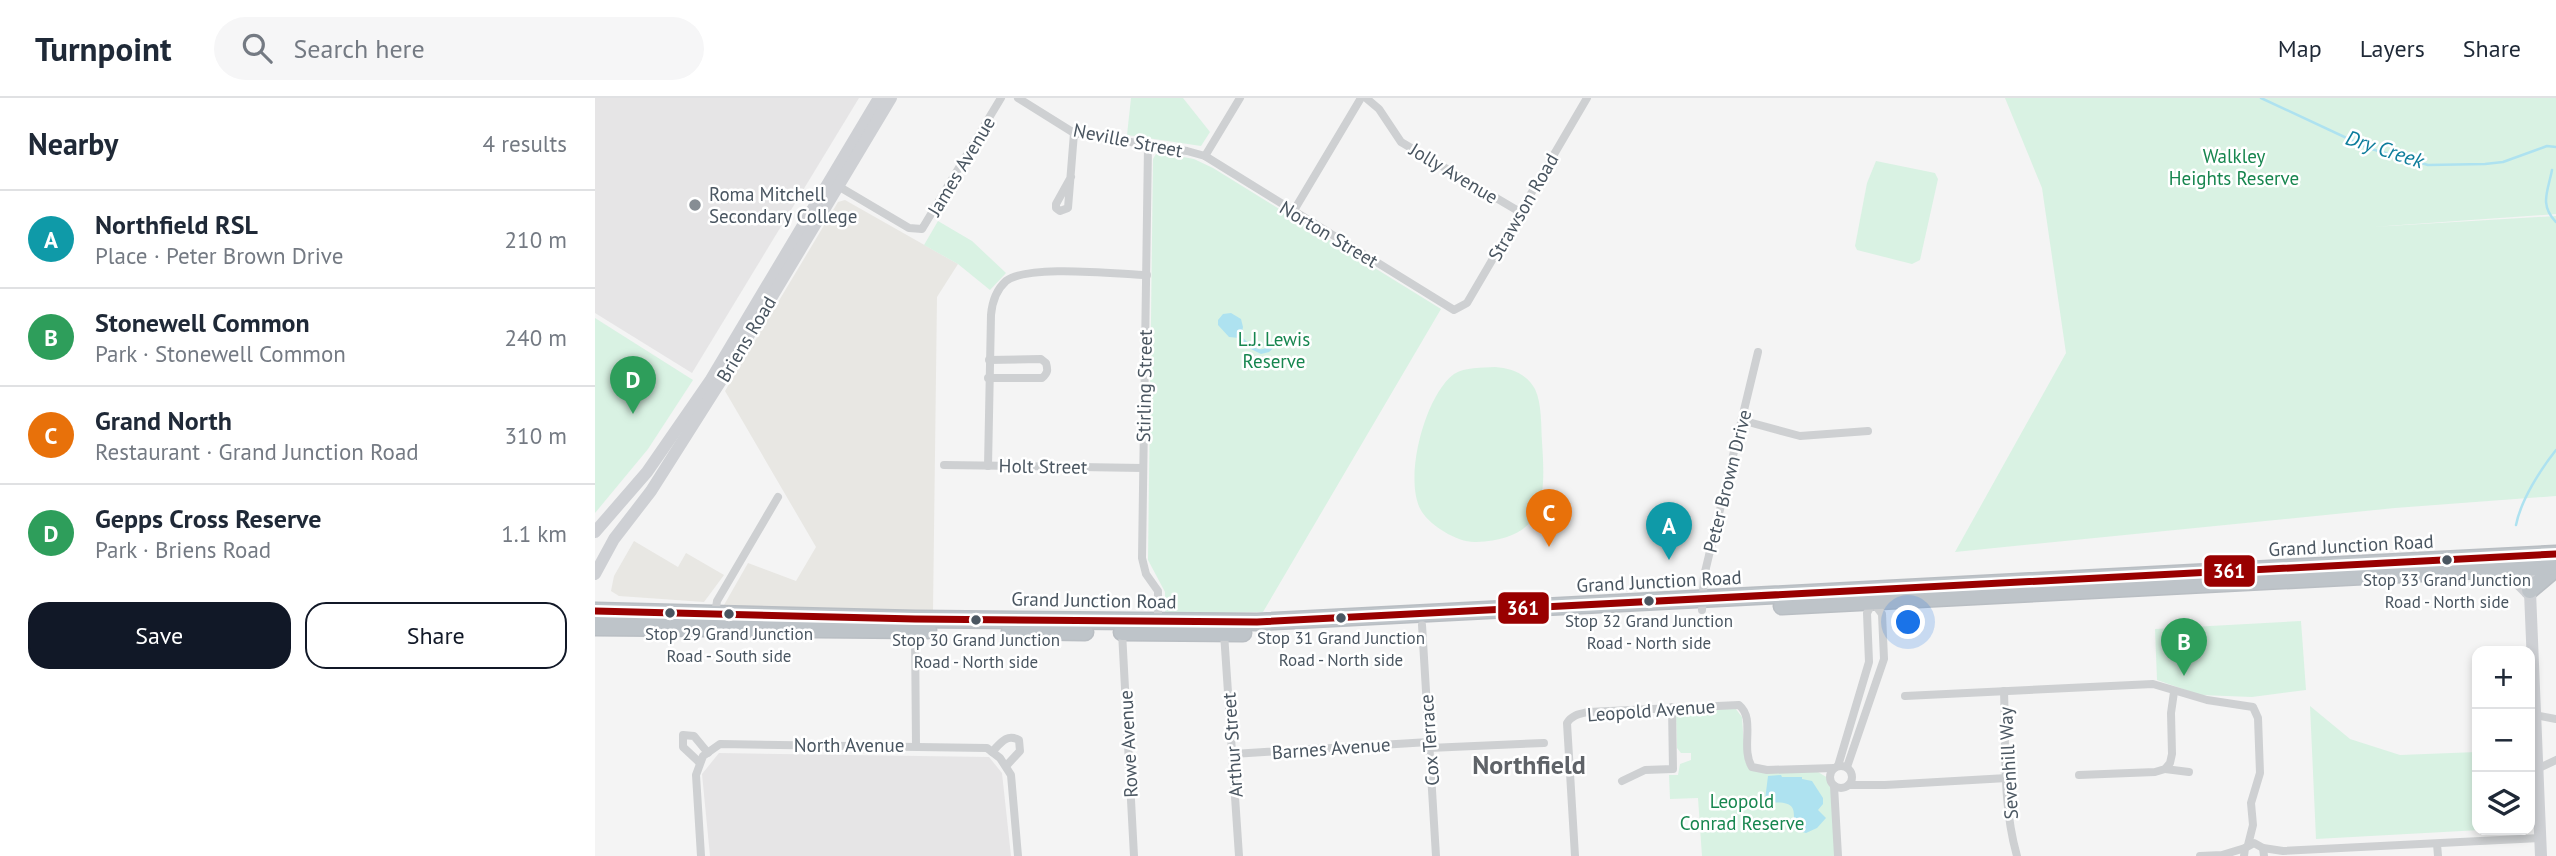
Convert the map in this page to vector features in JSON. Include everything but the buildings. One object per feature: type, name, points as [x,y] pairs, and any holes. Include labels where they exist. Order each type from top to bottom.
[{"type":"highway","name":"Grand Junction Road","points":[[1873,596],[2491,570],[2556,554]]},
{"type":"highway","name":"Grand Junction Road","points":[[1055,626],[1122,632],[1158,627],[1224,633],[1421,619],[2528,562],[2556,567]]},
{"type":"highway","points":[[2530,592],[2556,567]]},
{"type":"highway","name":"Grand Junction Road","points":[[595,611],[715,621]]},
{"type":"highway","name":"Grand Junction Road","points":[[595,627],[715,621],[1158,627],[1421,619]]},
{"type":"main road","name":"Briens Road","points":[[595,574],[614,539],[651,491],[734,360],[879,98]]},
{"type":"main road","name":"Briens Road","points":[[595,532],[647,472],[710,382],[833,183],[891,98]]},
{"type":"main road","points":[[2528,562],[2535,709]]},
{"type":"main road","points":[[2491,570],[2513,578],[2530,592]]},
{"type":"main road","points":[[2535,715],[2541,856]]},
{"type":"street","name":"James Avenue","points":[[833,183],[917,231],[929,219],[1001,98]]},
{"type":"street","name":"Neville Street","points":[[1017,98],[1074,133],[1187,150],[1205,156]]},
{"type":"street","points":[[1205,156],[1240,98]]},
{"type":"street","points":[[1293,212],[1363,98]]},
{"type":"street","name":"Jolly Avenue","points":[[1363,98],[1379,109],[1401,142],[1520,212]]},
{"type":"street","name":"Strawson Road","points":[[1454,310],[1467,303],[1587,98]]},
{"type":"street","points":[[1071,177],[1074,133]]},
{"type":"street","name":"Stirling Street","points":[[1148,146],[1142,558],[1146,574],[1158,591],[1158,627]]},
{"type":"street","name":"Norton Street","points":[[1205,156],[1454,310]]},
{"type":"street","points":[[988,466],[988,378],[992,305],[1001,287],[1014,277],[1027,272],[1147,275]]},
{"type":"street","name":"Peter Brown Drive","points":[[1701,605],[1703,576],[1758,352]]},
{"type":"street","points":[[988,378],[1042,378],[1047,374],[1048,368],[1041,359],[989,360]]},
{"type":"street","points":[[1741,420],[1800,436],[1868,431]]},
{"type":"street","name":"Holt Street","points":[[944,465],[1143,468]]},
{"type":"street","points":[[715,621],[717,601],[778,497]]},
{"type":"street","points":[[1842,768],[1884,659],[1882,614],[1873,596]]},
{"type":"street","points":[[1838,856],[1836,804],[1842,768],[1869,662],[1867,613],[1873,596]]},
{"type":"street","name":"Cox Terrace","points":[[1421,619],[1436,856]]},
{"type":"street","points":[[915,624],[916,746]]},
{"type":"street","name":"Rowe Avenue","points":[[1122,632],[1134,856]]},
{"type":"street","name":"Arthur Street","points":[[1224,633],[1239,856]]},
{"type":"street","points":[[1905,696],[2153,684],[2207,700],[2253,707],[2257,712],[2260,773],[2251,803],[2253,825],[2263,851]]},
{"type":"street","name":"Sevenhill Way","points":[[2004,691],[2007,778],[2012,836],[2017,856]]},
{"type":"street","points":[[2165,769],[2172,754],[2171,713],[2174,692]]},
{"type":"street","name":"Leopold Avenue","points":[[1574,856],[1567,723],[1570,718],[1588,712],[1739,705],[1746,716],[1747,755],[1752,766],[1767,770],[1803,768],[1839,784]]},
{"type":"street","points":[[1622,781],[1645,770],[1673,769],[1672,707]]},
{"type":"street","points":[[2535,715],[2556,719]]},
{"type":"street","points":[[701,856],[696,775],[703,757],[694,736],[683,735],[684,747],[703,757]]},
{"type":"street","points":[[992,752],[1005,738],[1014,737],[1019,740],[1020,751],[1007,765],[1011,775],[1018,856]]},
{"type":"street","name":"Barnes Avenue","points":[[1233,754],[1544,743]]},
{"type":"street","name":"North Avenue","points":[[703,757],[720,744],[916,746],[986,748],[1007,765]]},
{"type":"street","points":[[2537,769],[2556,760]]},
{"type":"street","points":[[1842,768],[1869,783]]},
{"type":"street","points":[[1839,784],[1852,779],[1842,768]]},
{"type":"street","name":"Leopold Avenue","points":[[1812,770],[1842,768]]},
{"type":"street","points":[[2079,775],[2155,772],[2165,769],[2189,772]]},
{"type":"street","points":[[1839,784],[1885,785],[2007,778]]},
{"type":"street","points":[[2246,850],[2253,825]]},
{"type":"street","name":"Sevenhill Way","points":[[2009,856],[2012,836]]},
{"type":"street","points":[[2200,856],[2226,855],[2246,850],[2346,853],[2540,838]]},
{"type":"street","points":[[2437,844],[2438,856]]},
{"type":"shaded area","name":"Roma Mitchell Secondary College","points":[[595,98],[859,98],[692,373],[595,313]]},
{"type":"shaded area","points":[[845,200],[958,264],[937,297],[933,611],[726,609],[724,605],[748,563],[796,581],[816,547],[725,391],[838,202]]},
{"type":"shaded area","points":[[634,541],[678,567],[686,553],[724,575],[704,602],[619,596],[611,591],[614,576]]},
{"type":"shaded area","points":[[719,753],[989,757],[1002,773],[1011,856],[710,856],[702,774]]},
{"type":"green space","points":[[1131,98],[1183,98],[1210,132],[1201,146],[1127,135]]},
{"type":"green space","name":"Walkley Heights Reserve","points":[[2005,98],[2556,98],[2556,214],[2372,227],[2556,216],[2556,496],[2395,508],[1955,552],[2066,353],[2042,188]]},
{"type":"green space","name":"L.J. Lewis Reserve","points":[[1156,154],[1194,159],[1213,168],[1441,309],[1263,612],[1165,614],[1165,592],[1148,560],[1153,159]]},
{"type":"green space","points":[[1876,161],[1935,173],[1938,179],[1920,260],[1912,264],[1857,250],[1855,246],[1867,183]]},
{"type":"green space","points":[[938,221],[972,241],[1006,273],[990,290],[958,264],[924,245]]},
{"type":"green space","points":[[595,318],[693,380],[648,449],[595,513]]},
{"type":"green space","points":[[1495,367],[1513,370],[1535,389],[1541,415],[1541,498],[1536,513],[1528,524],[1516,533],[1499,539],[1469,542],[1446,533],[1422,512],[1416,498],[1416,460],[1426,419],[1443,385],[1454,374],[1463,370]]},
{"type":"green space","points":[[2301,621],[2306,690],[2252,697],[2200,695],[2157,680],[2155,629]]},
{"type":"green space","points":[[2310,706],[2350,739],[2400,755],[2472,752],[2472,830],[2316,839]]},
{"type":"green space","name":"Leopold Conrad Reserve","points":[[1735,708],[1742,717],[1745,760],[1748,767],[1818,772],[1828,778],[1832,787],[1835,856],[1702,856],[1698,798],[1670,799],[1669,775],[1678,775],[1680,764],[1691,760],[1691,753],[1681,753],[1677,748],[1676,715],[1681,709]]},
{"type":"water","points":[[1231,313],[1241,319],[1241,336],[1255,348],[1263,349],[1279,339],[1280,342],[1269,352],[1261,354],[1247,347],[1239,338],[1229,337],[1218,325],[1218,320],[1223,314]]},
{"type":"water","points":[[1781,775],[1812,781],[1823,798],[1823,804],[1818,810],[1826,818],[1817,828],[1806,833],[1799,830],[1790,805],[1765,800],[1768,776]]},
{"type":"waterway","name":"Dry Creek","points":[[2261,98],[2368,148],[2428,165],[2503,162],[2547,146],[2556,147]]},
{"type":"waterway","points":[[2552,170],[2546,204],[2556,222]]},
{"type":"waterway","points":[[2516,525],[2532,486],[2556,450]]},
{"type":"transit line","name":"361","points":[[595,611],[915,619],[1257,622],[2556,554]]},
{"type":"place","name":"Roma Mitchell Secondary College","points":[[695,205]]},
{"type":"place","name":"Gepps Cross Reserve","points":[[633,414]]},
{"type":"place","name":"Grand North","points":[[1549,547]]},
{"type":"place","name":"Northfield RSL","points":[[1669,560]]},
{"type":"place","name":"Stop 33 Grand Junction Road - North side","points":[[2447,560]]},
{"type":"place","name":"Stop 32 Grand Junction Road - North side","points":[[1649,601]]},
{"type":"place","name":"Stop 29 Grand Junction Road - South side","points":[[729,614]]},
{"type":"place","name":"Stop 31 Grand Junction Road - North side","points":[[1341,618]]},
{"type":"place","name":"Stop 30 Grand Junction Road - North side","points":[[976,620]]},
{"type":"place","name":"Stonewell Common","points":[[2184,676]]},
{"type":"district","name":"Northfield","points":[[1529,764]]}]
